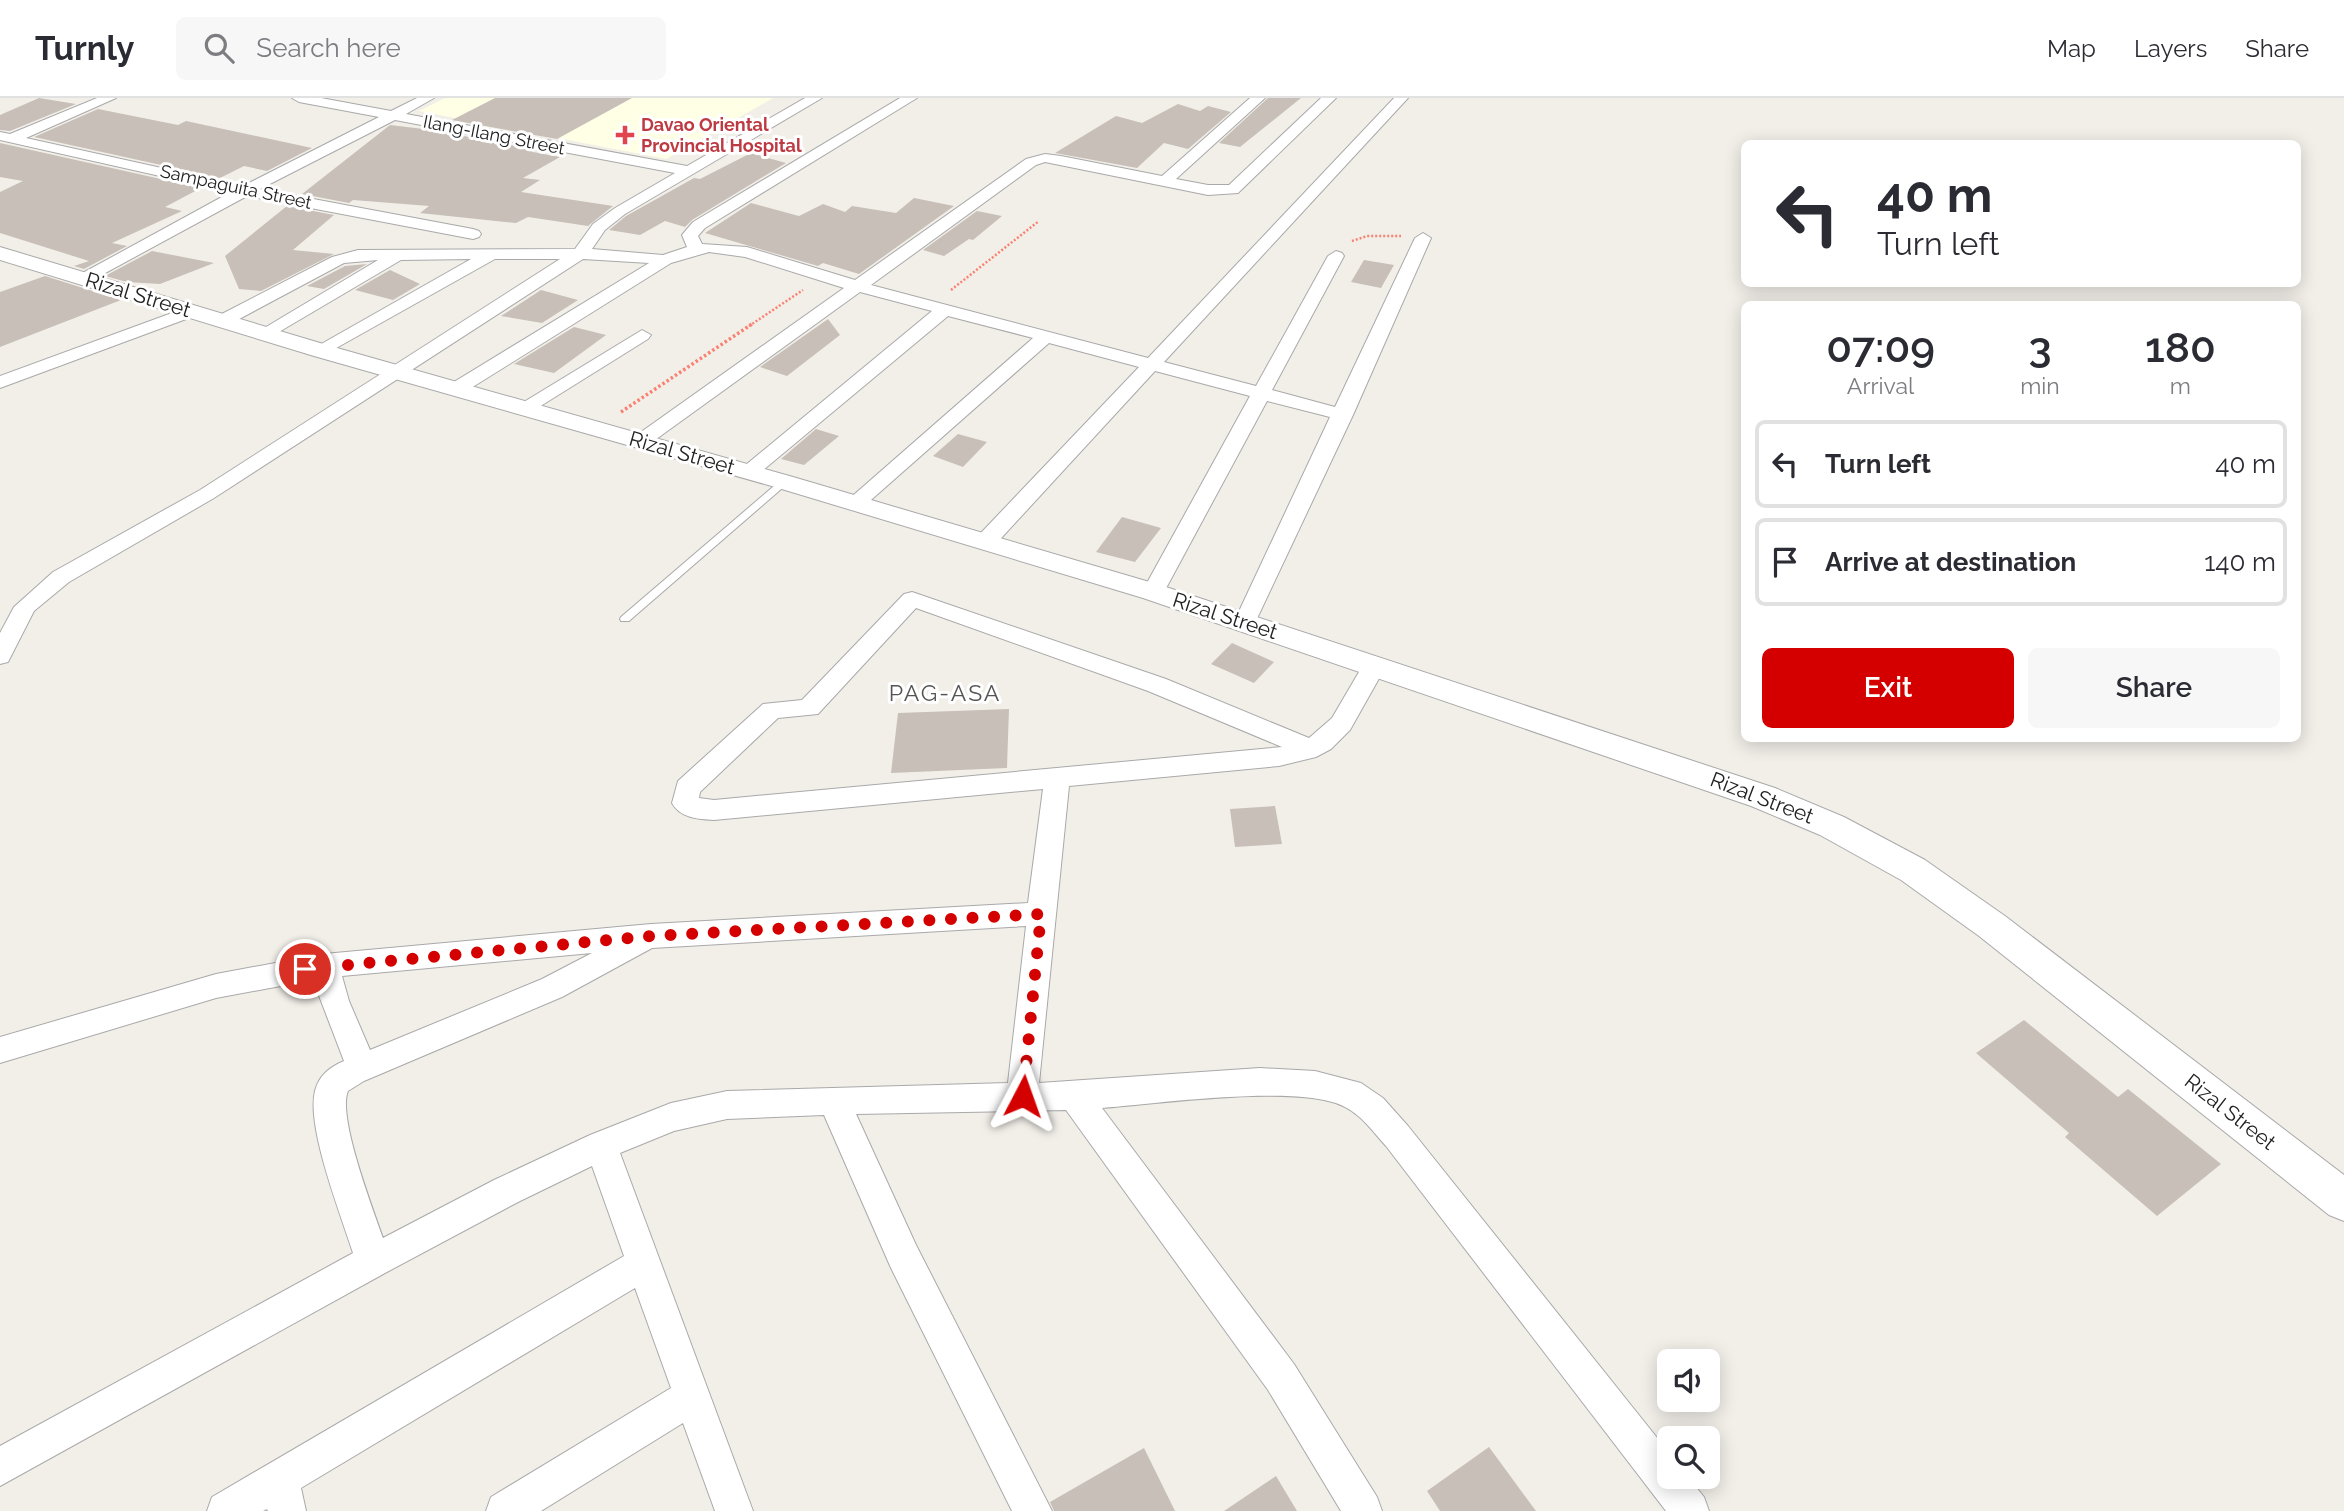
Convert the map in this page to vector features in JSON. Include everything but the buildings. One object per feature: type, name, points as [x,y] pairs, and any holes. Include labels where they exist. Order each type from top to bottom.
[{"type":"street","points":[[4,139],[109,98]]},
{"type":"street","name":"Ilang-Ilang Street","points":[[299,98],[690,171]]},
{"type":"street","points":[[85,279],[246,191],[427,98]]},
{"type":"street","points":[[0,656],[25,607],[38,593],[61,577],[207,494],[581,253],[599,227],[620,211],[815,98]]},
{"type":"street","points":[[696,249],[690,235],[699,225],[910,98]]},
{"type":"street","points":[[1165,181],[1258,98]]},
{"type":"street","points":[[641,441],[860,287],[1031,162],[1045,158],[1061,160],[1208,190],[1233,190],[1329,98]]},
{"type":"street","points":[[985,542],[1401,98]]},
{"type":"street","name":"Sampaguita Street","points":[[4,139],[246,191],[473,234]]},
{"type":"street","points":[[1245,622],[1423,238]]},
{"type":"street","points":[[456,389],[665,260],[696,249],[730,248],[860,287],[1343,415]]},
{"type":"street","name":"Rizal Street","points":[[0,253],[322,351],[785,482],[1153,592],[1763,797],[1832,826],[1913,870],[1992,926],[2344,1201]]},
{"type":"street","points":[[267,334],[401,253]]},
{"type":"street","points":[[322,351],[495,253]]},
{"type":"street","points":[[222,321],[338,260],[358,255],[581,253],[638,255],[665,260]]},
{"type":"street","points":[[1153,592],[1336,256]]},
{"type":"street","points":[[749,472],[938,307]]},
{"type":"street","points":[[0,382],[191,311]]},
{"type":"street","points":[[524,408],[642,335]]},
{"type":"street","points":[[856,503],[1046,336]]},
{"type":"street","points":[[1311,749],[1157,685],[912,599],[809,708],[772,710],[687,788],[685,803],[696,809],[714,810],[1279,757],[1311,749],[1331,735],[1345,719],[1374,666]]},
{"type":"street","points":[[1023,1096],[1057,776]]},
{"type":"street","points":[[0,1050],[215,986],[324,966],[651,936],[1041,914]]},
{"type":"street","points":[[373,1261],[333,1131],[329,1101],[330,1091],[335,1083],[362,1067],[552,988],[651,936]]},
{"type":"street","points":[[324,966],[334,1002],[362,1067]]},
{"type":"street","points":[[0,1467],[373,1261],[506,1191],[601,1146],[671,1117],[727,1105],[834,1100],[1074,1096],[1260,1082],[1315,1084],[1350,1093],[1372,1108],[1397,1136],[1690,1511]]},
{"type":"street","points":[[1074,1096],[1281,1377],[1363,1511]]},
{"type":"street","points":[[834,1100],[859,1163],[924,1299],[1033,1511]]},
{"type":"street","points":[[601,1146],[734,1511]]},
{"type":"street","points":[[226,1511],[284,1495],[643,1264]]},
{"type":"street","points":[[505,1511],[691,1397]]},
{"type":"lane","points":[[625,619],[785,482]]},
{"type":"path","points":[[938,307],[1039,221]]},
{"type":"path","points":[[1336,256],[1343,246],[1367,236],[1423,238]]},
{"type":"path","points":[[596,429],[824,276]]},
{"type":"shaded area","name":"Davao Oriental Provincial Hospital","points":[[445,98],[773,98],[666,159],[419,111]]},
{"type":"place","name":"Davao Oriental Provincial Hospital","points":[[625,135]]},
{"type":"district","name":"PAG-ASA","points":[[945,693]]},
{"type":"route","points":[[305,969],[397,958],[651,936],[1041,914],[1023,1096]]}]
